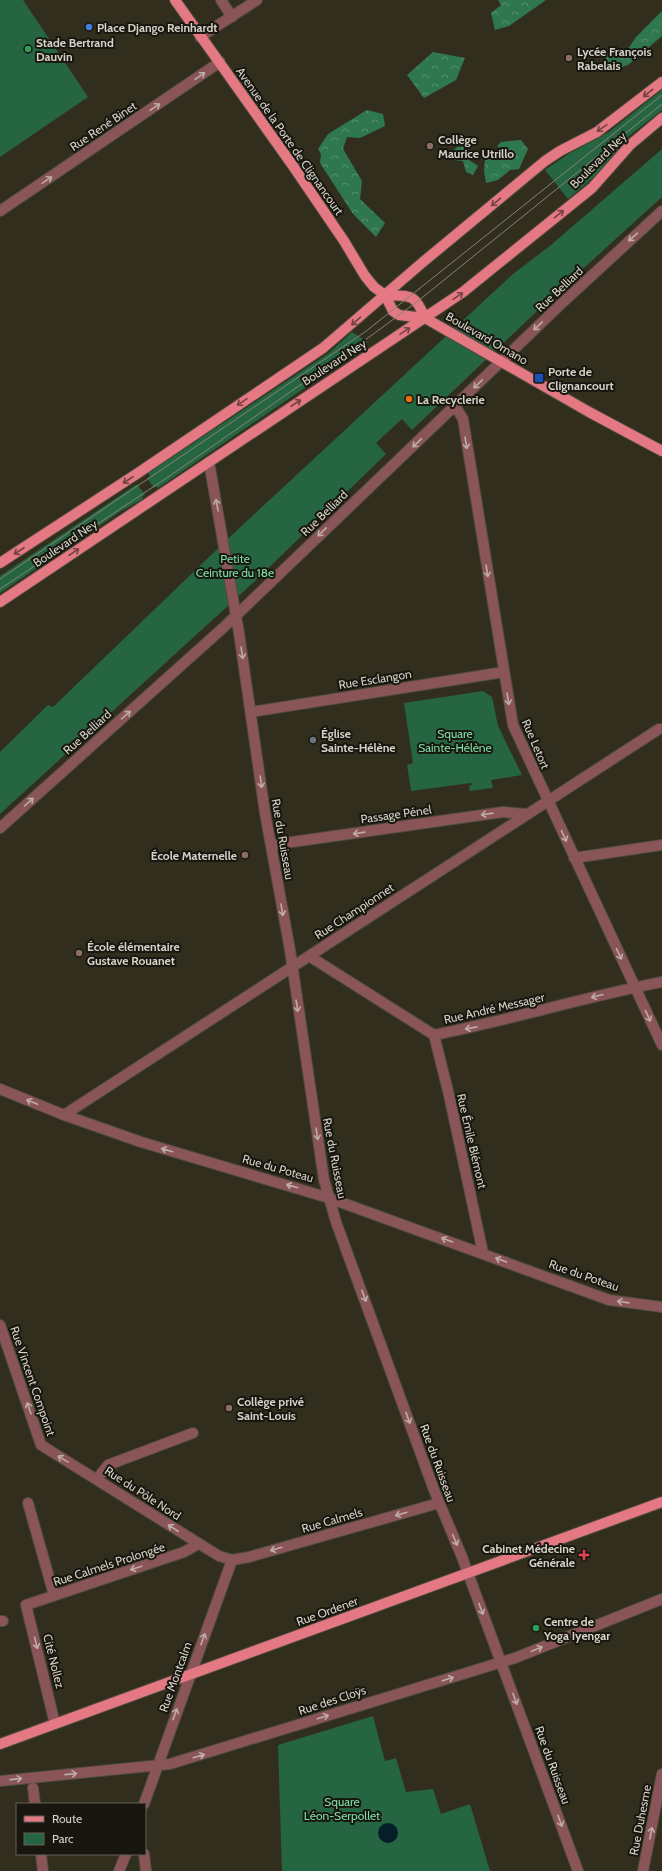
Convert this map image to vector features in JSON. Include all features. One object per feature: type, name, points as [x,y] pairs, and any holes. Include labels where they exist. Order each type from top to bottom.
[{"type":"main road","name":"Avenue de la Porte de Clignancourt","points":[[175,0],[344,240],[365,276],[374,287],[385,295]]},
{"type":"main road","name":"Boulevard Ney","points":[[0,563],[138,473],[323,348],[545,161],[560,151],[597,132],[662,82]]},
{"type":"main road","name":"Boulevard Ney","points":[[0,602],[463,292],[592,188],[638,138],[662,118]]},
{"type":"main road","points":[[385,295],[411,297],[418,301],[425,318]]},
{"type":"main road","name":"Boulevard Ornano","points":[[385,295],[393,311],[399,315],[425,318],[662,451]]},
{"type":"main road","name":"Rue Ordener","points":[[0,1744],[662,1502]]},
{"type":"street","points":[[221,0],[232,17]]},
{"type":"street","points":[[200,37],[257,0]]},
{"type":"street","name":"Rue René Binet","points":[[0,211],[220,62]]},
{"type":"street","name":"Rue Belliard","points":[[0,828],[236,615],[630,239],[662,211]]},
{"type":"street","name":"Rue Letort","points":[[455,406],[463,419],[513,725],[547,801],[662,1045]]},
{"type":"street","name":"Rue du Ruisseau","points":[[209,462],[236,615],[270,845],[290,950],[291,967],[324,1180],[350,1260],[439,1503],[468,1573],[578,1871]]},
{"type":"street","name":"Rue Esclangon","points":[[251,712],[504,672]]},
{"type":"street","name":"Rue Championnet","points":[[64,1115],[659,729]]},
{"type":"street","name":"Passage Pénel","points":[[270,845],[503,812],[526,814]]},
{"type":"street","points":[[574,858],[662,845]]},
{"type":"street","name":"Rue André Messager","points":[[309,956],[434,1035],[494,1023],[635,987],[662,982]]},
{"type":"street","name":"Rue Émile Blémont","points":[[434,1035],[449,1095],[483,1253]]},
{"type":"street","name":"Rue du Poteau","points":[[0,1089],[64,1115],[141,1142],[329,1198],[609,1300],[662,1307]]},
{"type":"street","name":"Rue Vincent Compoint","points":[[0,1325],[41,1445]]},
{"type":"street","points":[[97,1479],[108,1465],[192,1433]]},
{"type":"street","name":"Rue du Pôle Nord","points":[[41,1445],[198,1544],[219,1556],[232,1560]]},
{"type":"street","points":[[28,1503],[54,1595]]},
{"type":"street","name":"Rue Calmels","points":[[232,1560],[249,1557],[439,1503]]},
{"type":"street","name":"Rue Calmels Prolongée","points":[[26,1605],[184,1552],[198,1544]]},
{"type":"street","name":"Rue Montcalm","points":[[144,1803],[189,1675],[232,1560]]},
{"type":"street","name":"Rue des Cloÿs","points":[[0,1781],[170,1764],[501,1662],[662,1599]]},
{"type":"street","name":"Cité Nollez","points":[[26,1605],[56,1724]]},
{"type":"street","name":"Rue Duhesme","points":[[644,1871],[662,1774]]},
{"type":"street","points":[[33,1788],[35,1803]]},
{"type":"street","points":[[41,1855],[43,1871]]},
{"type":"street","points":[[119,1871],[126,1855]]},
{"type":"street","points":[[144,1855],[146,1871]]},
{"type":"green space","name":"Stade Bertrand Dauvin","points":[[0,0],[23,0],[88,97],[0,157]]},
{"type":"green space","points":[[498,0],[546,0],[509,26],[495,30],[491,13],[501,5]]},
{"type":"green space","points":[[662,11],[662,36],[628,65],[612,70],[606,61],[607,52],[626,52],[636,37]]},
{"type":"green space","points":[[433,52],[465,58],[456,80],[424,98],[407,75]]},
{"type":"green space","points":[[662,90],[662,110],[629,136],[595,176],[568,199],[545,170],[570,153],[609,132]]},
{"type":"green space","points":[[367,110],[383,114],[385,126],[360,138],[347,137],[343,149],[362,181],[360,199],[385,223],[376,237],[353,214],[320,163],[321,154],[318,149],[328,134]]},
{"type":"green space","points":[[521,140],[528,149],[519,169],[510,170],[498,180],[486,183],[484,171],[485,159],[501,159],[506,151],[497,146],[501,142]]},
{"type":"green space","points":[[469,146],[469,160],[478,166],[473,175],[466,172],[463,161],[453,160],[449,154],[457,147]]},
{"type":"green space","name":"Petite Ceinture du 18e","points":[[662,149],[662,197],[554,295],[412,430],[402,419],[376,443],[386,454],[254,582],[0,814],[0,752],[48,705],[53,707],[234,533],[513,274],[551,245]]},
{"type":"green space","points":[[352,332],[368,342],[361,348],[362,351],[338,365],[158,488],[157,486],[154,488],[147,478],[150,476],[148,473],[329,353]]},
{"type":"green space","points":[[137,484],[145,495],[142,497],[143,499],[121,511],[0,593],[0,576]]},
{"type":"green space","name":"Square Sainte-Hélène","points":[[483,691],[492,697],[498,726],[522,775],[491,780],[493,788],[470,791],[469,786],[472,785],[471,783],[411,791],[407,765],[413,763],[404,703]]},
{"type":"green space","name":"Square Léon-Serpollet","points":[[373,1716],[385,1761],[396,1758],[406,1792],[433,1789],[441,1814],[470,1804],[490,1871],[282,1871],[278,1745]]},
{"type":"water","points":[[388,1823],[395,1826],[398,1833],[395,1840],[388,1843],[381,1840],[378,1833],[381,1826]]},
{"type":"tram line","points":[[0,579],[365,332],[662,95]]},
{"type":"tram line","points":[[0,589],[171,475],[372,335],[418,301],[662,104]]},
{"type":"place","name":"Place Django Reinhardt","points":[[89,27]]},
{"type":"place","name":"Stade Bertrand Dauvin","points":[[28,49]]},
{"type":"place","name":"Lycée François Rabelais","points":[[569,58]]},
{"type":"place","name":"Collège Maurice Utrillo","points":[[430,146]]},
{"type":"place","name":"Porte de Clignancourt","points":[[539,378]]},
{"type":"place","name":"La Recyclerie","points":[[409,399]]},
{"type":"place","name":"Église Sainte-Hélène","points":[[313,740]]},
{"type":"place","name":"École Maternelle","points":[[245,855]]},
{"type":"place","name":"École élémentaire Gustave Rouanet","points":[[79,953]]},
{"type":"place","name":"Collège privé Saint-Louis","points":[[229,1408]]},
{"type":"place","name":"Cabinet Médecine Générale","points":[[584,1555]]},
{"type":"place","name":"Centre de Yoga Iyengar","points":[[536,1628]]}]
